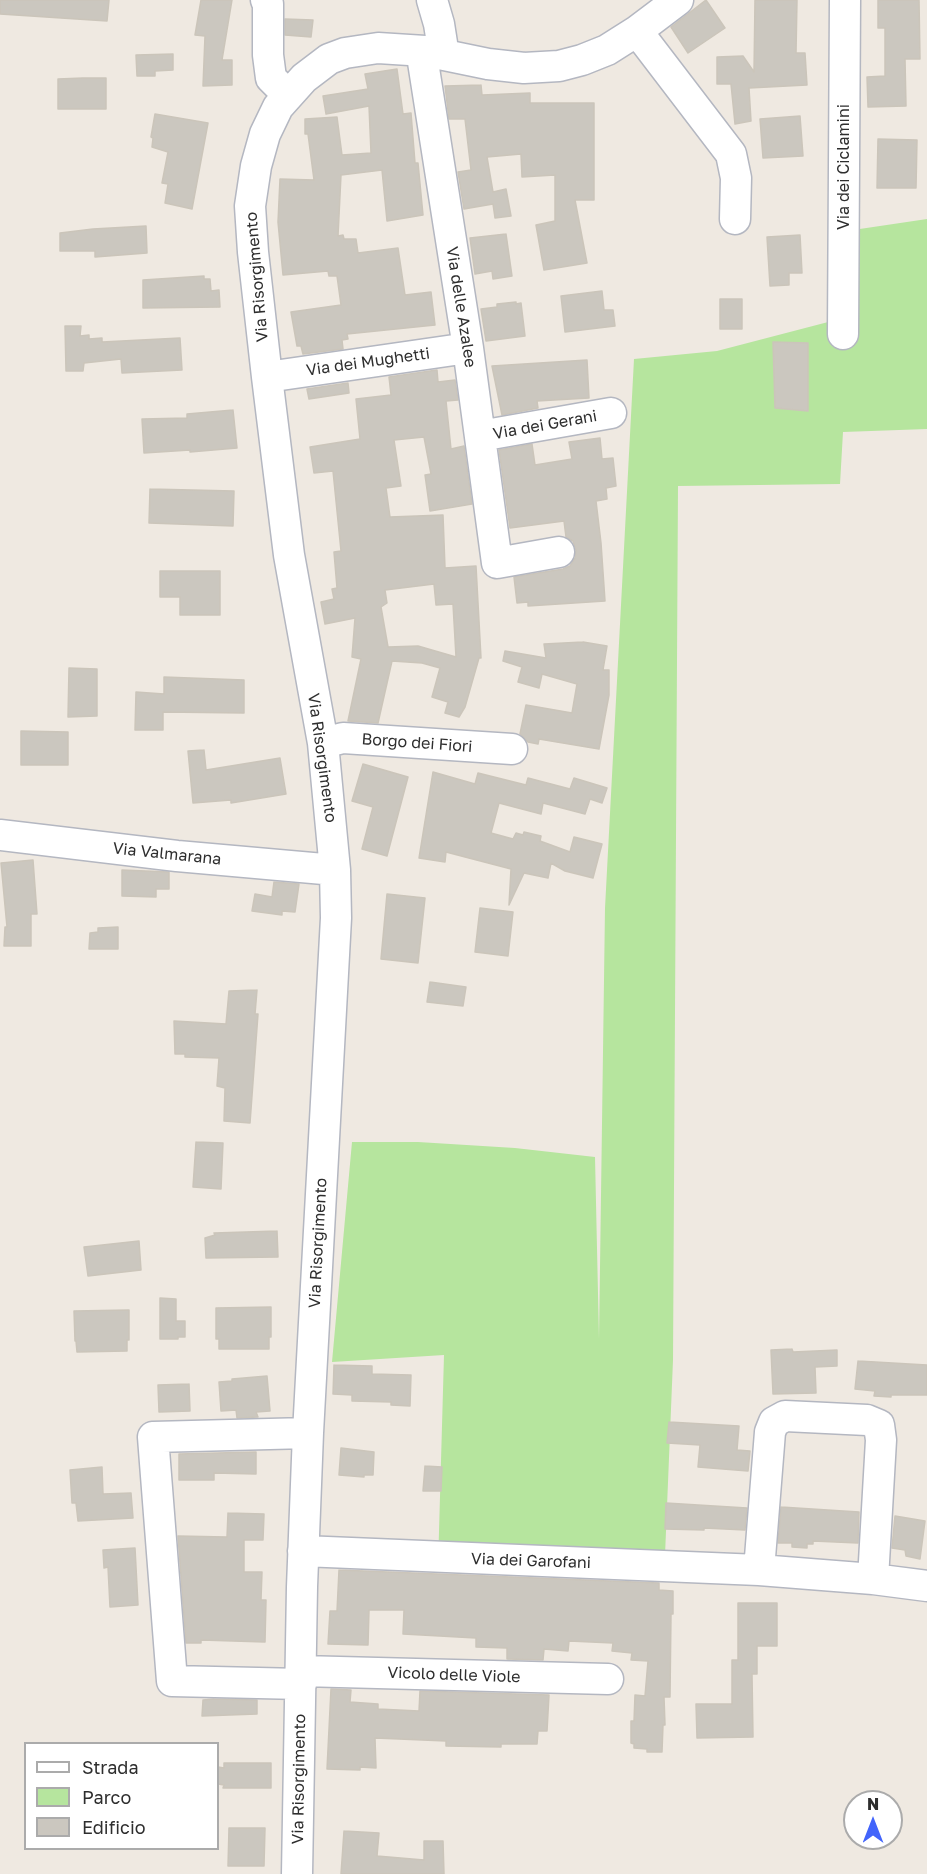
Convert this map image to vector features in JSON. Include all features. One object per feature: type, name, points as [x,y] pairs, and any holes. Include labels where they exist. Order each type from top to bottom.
[{"type":"street","points":[[266,0],[268,3],[268,55],[271,78],[288,95]]},
{"type":"street","points":[[432,0],[442,43],[433,53]]},
{"type":"street","name":"Via Risorgimento","points":[[297,1874],[303,1551],[336,918],[335,870],[323,743],[289,555],[267,377],[250,206],[256,166],[265,134],[278,107],[304,78],[329,59],[345,53],[378,48],[433,53],[488,64],[524,68],[559,66],[607,50],[638,31],[678,0]]},
{"type":"street","name":"Via dei Ciclamini","points":[[843,334],[845,0]]},
{"type":"street","points":[[638,31],[731,154],[736,178],[735,219]]},
{"type":"street","name":"Via delle Azalee","points":[[433,53],[423,63],[468,348],[497,563],[559,552]]},
{"type":"street","name":"Via dei Mughetti","points":[[267,377],[468,348]]},
{"type":"street","name":"Via dei Gerani","points":[[480,436],[611,413]]},
{"type":"street","name":"Borgo dei Fiori","points":[[323,743],[343,738],[512,749]]},
{"type":"street","name":"Via Valmarana","points":[[0,835],[177,856],[335,870]]},
{"type":"street","points":[[759,1570],[770,1432],[774,1422],[785,1416],[867,1420],[879,1425],[881,1440],[873,1579]]},
{"type":"street","points":[[301,1677],[172,1681],[153,1437],[308,1433]]},
{"type":"street","name":"Via dei Garofani","points":[[303,1551],[759,1570],[873,1579],[927,1586]]},
{"type":"street","name":"Vicolo delle Viole","points":[[301,1677],[608,1679]]},
{"type":"green space","points":[[927,219],[927,429],[843,432],[840,484],[678,486],[673,1360],[664,1580],[438,1567],[444,1355],[332,1362],[352,1142],[418,1142],[515,1148],[595,1157],[599,1339],[605,908],[634,359],[717,351],[832,321],[853,230]]},
{"type":"building","points":[[0,0],[109,0],[107,21],[0,14]]},
{"type":"building","points":[[201,0],[232,0],[222,60],[232,60],[232,85],[203,86],[205,36],[195,35]]},
{"type":"building","points":[[706,0],[725,28],[688,53],[671,27]]},
{"type":"building","points":[[755,0],[797,0],[796,53],[805,53],[807,85],[749,88],[751,121],[735,124],[731,84],[717,84],[717,57],[743,56],[754,72]]},
{"type":"building","points":[[878,0],[919,0],[920,59],[905,59],[906,106],[868,107],[867,77],[885,76],[885,28],[878,28]]},
{"type":"building","points":[[285,19],[313,20],[311,37],[285,35]]},
{"type":"building","points":[[173,54],[173,70],[155,71],[155,76],[137,76],[136,55]]},
{"type":"building","points":[[397,69],[403,114],[411,113],[415,163],[418,163],[423,215],[387,221],[382,170],[341,175],[338,236],[343,235],[344,239],[356,239],[358,253],[398,248],[405,295],[431,292],[435,325],[347,334],[348,339],[342,340],[343,349],[303,354],[301,346],[297,346],[291,312],[341,305],[337,276],[329,276],[328,271],[283,275],[278,222],[280,179],[314,180],[308,134],[305,134],[305,119],[337,117],[342,155],[371,153],[369,106],[326,114],[323,96],[368,89],[365,74]]},
{"type":"building","points":[[106,78],[106,109],[58,109],[58,79]]},
{"type":"building","points":[[481,85],[482,95],[530,93],[530,103],[594,103],[594,200],[575,200],[587,263],[544,270],[536,225],[555,221],[555,175],[522,177],[521,154],[487,157],[493,192],[506,189],[511,216],[495,218],[493,204],[464,209],[458,172],[471,170],[465,119],[449,119],[445,86]]},
{"type":"building","points":[[155,114],[208,123],[192,209],[165,203],[168,184],[162,183],[168,152],[152,147],[153,138],[151,137]]},
{"type":"building","points":[[800,116],[803,156],[763,158],[760,119]]},
{"type":"building","points":[[878,139],[917,140],[916,188],[877,188]]},
{"type":"building","points":[[146,226],[147,253],[95,257],[95,251],[60,251],[60,233]]},
{"type":"building","points":[[506,234],[512,276],[493,279],[492,271],[475,274],[470,238]]},
{"type":"building","points":[[800,235],[802,273],[789,273],[789,285],[770,286],[767,237]]},
{"type":"building","points":[[204,276],[204,279],[210,279],[211,291],[219,290],[220,307],[143,308],[143,280]]},
{"type":"building","points":[[602,291],[604,310],[613,310],[615,326],[565,332],[561,296]]},
{"type":"building","points":[[720,299],[742,299],[742,329],[720,329]]},
{"type":"building","points":[[516,302],[516,304],[521,303],[525,336],[486,341],[481,309]]},
{"type":"building","points":[[65,326],[81,326],[80,336],[89,335],[89,339],[102,338],[102,342],[180,338],[182,370],[122,373],[121,359],[84,363],[83,371],[66,371]]},
{"type":"building","points":[[773,342],[808,343],[808,411],[775,408]]},
{"type":"building","points":[[587,360],[589,398],[537,401],[538,408],[502,415],[492,366]]},
{"type":"building","points":[[437,370],[438,382],[455,380],[458,400],[446,401],[451,449],[464,446],[472,504],[430,511],[425,475],[431,474],[424,437],[394,440],[401,486],[386,488],[390,517],[443,515],[445,568],[476,566],[481,658],[479,658],[465,707],[459,717],[445,713],[448,702],[432,697],[440,668],[422,663],[392,661],[378,723],[348,721],[361,659],[352,657],[355,618],[325,624],[321,602],[334,599],[332,589],[337,588],[334,552],[341,551],[333,471],[314,473],[310,447],[360,439],[356,399],[391,395],[389,377]],"holes":[[[434,584],[436,605],[453,604],[456,657],[418,646],[388,647],[381,607],[387,603],[385,590]]]},
{"type":"building","points":[[348,383],[349,393],[309,399],[307,389]]},
{"type":"building","points":[[233,410],[237,448],[144,453],[142,419],[187,418],[187,414]]},
{"type":"building","points":[[600,438],[602,459],[613,458],[616,486],[606,488],[607,499],[596,501],[605,601],[528,606],[528,602],[517,603],[514,577],[570,566],[575,558],[576,550],[573,541],[566,537],[564,521],[510,528],[499,450],[532,444],[535,465],[572,459],[569,442]]},
{"type":"building","points":[[150,489],[234,491],[233,526],[149,523]]},
{"type":"building","points":[[160,571],[220,571],[220,615],[180,615],[180,597],[160,597]]},
{"type":"building","points":[[583,642],[607,646],[603,670],[609,670],[609,695],[599,749],[539,739],[538,744],[528,742],[520,734],[526,705],[572,713],[577,684],[542,674],[539,688],[518,682],[522,667],[503,661],[505,651],[546,658],[544,644]]},
{"type":"building","points":[[69,668],[97,669],[97,716],[68,717]]},
{"type":"building","points":[[164,677],[244,680],[244,713],[163,712],[163,730],[135,730],[136,692],[164,694]]},
{"type":"building","points":[[21,731],[68,732],[68,765],[21,765]]},
{"type":"building","points":[[204,750],[206,770],[280,758],[286,794],[231,803],[231,800],[193,803],[188,751]]},
{"type":"building","points":[[363,764],[408,777],[387,856],[362,849],[373,807],[352,801]]},
{"type":"building","points":[[433,772],[475,784],[478,773],[526,785],[528,778],[570,789],[574,778],[607,788],[602,803],[590,799],[585,814],[543,803],[541,814],[499,803],[491,833],[513,839],[516,833],[523,835],[524,832],[541,836],[540,841],[570,852],[574,837],[602,844],[593,878],[565,871],[551,863],[548,878],[524,873],[509,905],[511,869],[446,852],[445,862],[419,858]]},
{"type":"building","points":[[33,860],[37,914],[31,914],[31,946],[4,946],[5,927],[7,927],[1,863]]},
{"type":"building","points":[[122,870],[169,872],[169,889],[156,889],[156,897],[122,896]]},
{"type":"building","points":[[274,882],[299,884],[295,912],[282,911],[282,915],[252,911],[255,894],[272,897]]},
{"type":"building","points":[[387,894],[425,898],[418,963],[381,959]]},
{"type":"building","points":[[480,908],[513,912],[508,956],[475,952]]},
{"type":"building","points":[[118,927],[118,949],[89,949],[90,933],[98,932],[98,928]]},
{"type":"building","points":[[430,982],[466,987],[463,1006],[427,1002]]},
{"type":"building","points":[[257,990],[255,1014],[258,1014],[250,1123],[224,1121],[225,1088],[217,1086],[219,1058],[185,1057],[185,1054],[175,1054],[174,1021],[226,1024],[229,991]]},
{"type":"building","points":[[196,1142],[223,1143],[221,1189],[193,1187]]},
{"type":"building","points":[[277,1231],[278,1257],[206,1258],[205,1238],[215,1235],[214,1233]]},
{"type":"building","points":[[139,1241],[141,1270],[88,1276],[84,1247]]},
{"type":"building","points":[[160,1298],[176,1299],[176,1321],[185,1321],[185,1337],[160,1339]]},
{"type":"building","points":[[271,1307],[269,1349],[219,1349],[219,1339],[216,1339],[216,1308]]},
{"type":"building","points":[[129,1310],[127,1351],[77,1352],[74,1311]]},
{"type":"building","points":[[792,1349],[793,1352],[837,1350],[837,1366],[815,1367],[816,1393],[773,1394],[771,1350]]},
{"type":"building","points":[[858,1361],[927,1365],[927,1395],[874,1396],[875,1391],[855,1389]]},
{"type":"building","points":[[334,1365],[372,1366],[372,1374],[411,1375],[410,1406],[391,1405],[391,1402],[352,1401],[352,1395],[333,1394]]},
{"type":"building","points":[[267,1376],[270,1411],[256,1412],[258,1417],[237,1418],[236,1410],[221,1411],[219,1382]]},
{"type":"building","points":[[189,1384],[190,1411],[159,1412],[158,1385]]},
{"type":"building","points":[[669,1422],[739,1426],[737,1450],[750,1451],[748,1471],[698,1467],[700,1445],[667,1443]]},
{"type":"building","points":[[341,1448],[374,1452],[373,1475],[364,1475],[364,1477],[339,1475]]},
{"type":"building","points":[[256,1452],[256,1474],[214,1473],[214,1480],[179,1480],[179,1454]]},
{"type":"building","points":[[425,1466],[442,1467],[441,1491],[423,1491]]},
{"type":"building","points":[[102,1467],[103,1494],[131,1493],[133,1518],[78,1521],[76,1503],[72,1503],[70,1470]]},
{"type":"building","points":[[666,1503],[747,1508],[745,1530],[665,1529]]},
{"type":"building","points":[[781,1507],[859,1512],[858,1543],[813,1541],[813,1544],[807,1544],[807,1548],[792,1547],[792,1543],[778,1543]]},
{"type":"building","points":[[228,1513],[264,1514],[263,1540],[244,1540],[244,1572],[262,1572],[261,1600],[266,1600],[265,1642],[201,1640],[201,1643],[186,1643],[178,1536],[227,1537]]},
{"type":"building","points":[[895,1516],[925,1521],[920,1559],[906,1556],[905,1550],[892,1548]]},
{"type":"building","points":[[135,1548],[138,1605],[110,1607],[108,1567],[104,1568],[103,1550]]},
{"type":"building","points":[[339,1570],[659,1583],[659,1590],[673,1591],[670,1697],[664,1697],[665,1725],[663,1725],[662,1752],[647,1752],[647,1749],[634,1748],[634,1744],[631,1743],[631,1721],[634,1721],[635,1695],[645,1696],[648,1661],[631,1660],[632,1653],[612,1651],[613,1643],[569,1641],[568,1651],[544,1649],[543,1660],[507,1659],[507,1648],[476,1647],[476,1638],[403,1634],[404,1610],[369,1610],[368,1645],[328,1644],[330,1611],[337,1611]]},
{"type":"building","points":[[738,1603],[777,1603],[777,1646],[757,1646],[757,1674],[752,1674],[753,1737],[697,1738],[696,1704],[732,1704],[732,1660],[738,1660]]},
{"type":"building","points":[[331,1689],[351,1690],[350,1702],[378,1704],[378,1709],[419,1711],[420,1691],[549,1695],[547,1731],[538,1731],[537,1744],[501,1744],[501,1747],[446,1746],[446,1741],[375,1738],[376,1768],[327,1769]]},
{"type":"building","points":[[203,1700],[257,1700],[257,1714],[202,1716]]},
{"type":"building","points":[[224,1763],[271,1763],[271,1788],[223,1788],[224,1785],[219,1784],[219,1767],[224,1768]]},
{"type":"building","points":[[229,1828],[265,1828],[264,1866],[228,1866]]},
{"type":"building","points":[[344,1831],[379,1833],[377,1856],[424,1860],[424,1841],[443,1841],[444,1874],[341,1874]]}]
